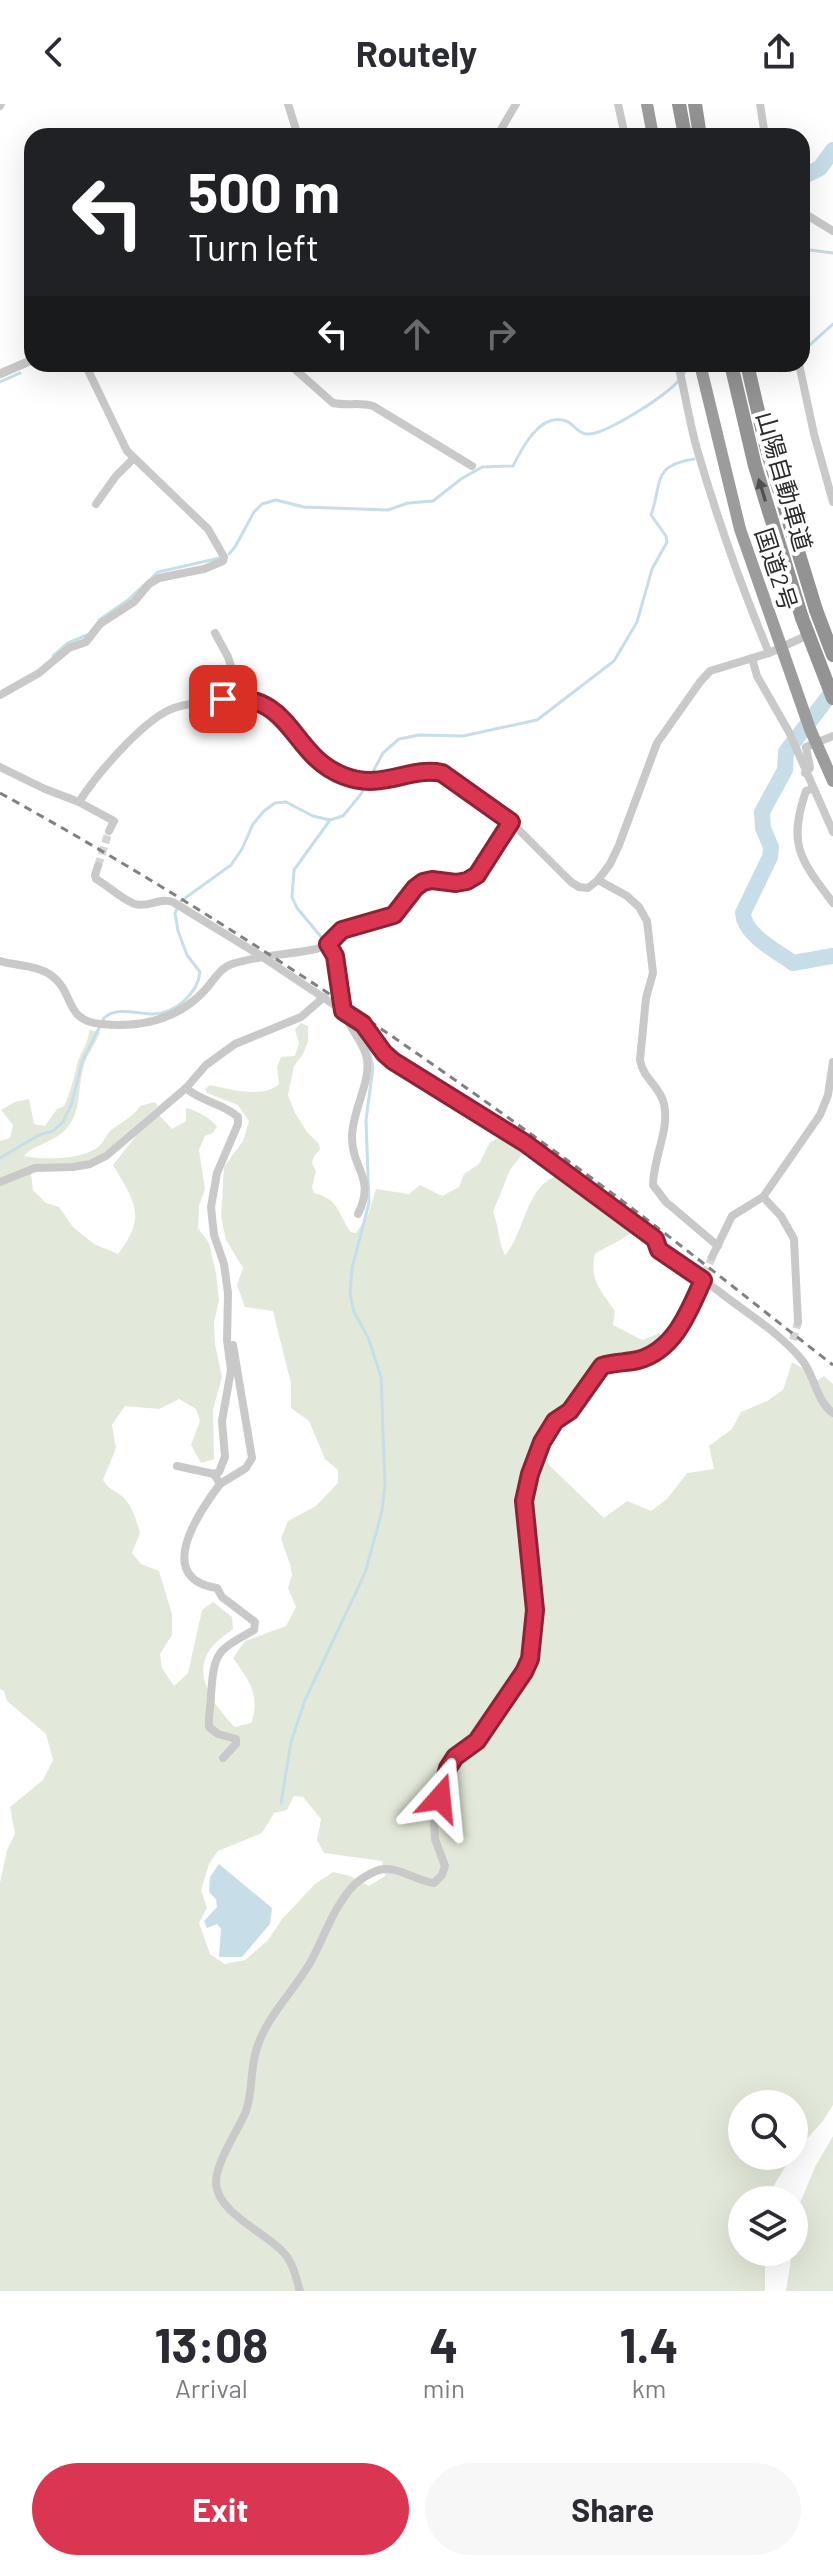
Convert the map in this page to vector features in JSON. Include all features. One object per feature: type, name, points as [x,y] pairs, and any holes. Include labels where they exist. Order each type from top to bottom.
[{"type":"highway","points":[[647,104],[652,128]]},
{"type":"highway","points":[[679,104],[689,128]]},
{"type":"highway","points":[[693,128],[695,104]]},
{"type":"highway","name":"国道2号","points":[[702,372],[740,529],[775,650],[833,781]]},
{"type":"highway","name":"山陽自動車道","points":[[733,372],[755,466],[802,618],[833,698]]},
{"type":"highway","name":"山陽自動車道","points":[[749,372],[767,450],[833,655]]},
{"type":"street","points":[[288,104],[296,128]]},
{"type":"street","points":[[502,128],[516,104]]},
{"type":"street","points":[[618,104],[623,128]]},
{"type":"street","points":[[760,104],[764,128]]},
{"type":"street","points":[[810,217],[833,231]]},
{"type":"street","points":[[0,374],[24,364]]},
{"type":"street","points":[[0,695],[39,673],[69,648],[86,642],[100,624],[134,602],[149,584],[159,578],[204,569],[223,561],[224,557],[208,529],[122,444],[111,412],[89,372]]},
{"type":"street","points":[[298,372],[333,403],[362,402],[373,406],[472,466]]},
{"type":"street","points":[[680,372],[698,451],[747,601],[775,650]]},
{"type":"street","points":[[801,372],[833,502]]},
{"type":"street","points":[[96,504],[116,476],[134,458]]},
{"type":"street","points":[[79,802],[116,755],[169,710],[241,697],[264,704],[288,724],[320,762],[343,776],[374,782],[432,771],[442,773],[511,822],[579,887],[588,888],[598,880],[619,845],[653,751],[678,711],[710,671],[775,650],[833,624]]},
{"type":"street","points":[[215,633],[228,657],[241,697]]},
{"type":"street","points":[[752,658],[757,676],[789,732],[833,832]]},
{"type":"street","points":[[805,773],[810,768],[806,747],[833,736]]},
{"type":"street","points":[[0,767],[114,821],[109,831]]},
{"type":"street","points":[[812,789],[806,791],[797,818],[797,847],[833,903]]},
{"type":"street","points":[[0,961],[51,975],[59,983],[77,1016],[85,1021],[110,1025],[147,1022],[178,1014],[191,1005],[228,966],[261,956],[328,944],[342,930],[394,915],[423,882],[467,881],[477,875],[511,822]]},
{"type":"street","points":[[98,866],[96,879],[133,904],[173,902],[324,997],[363,1024],[393,1061],[525,1143],[655,1239],[659,1250],[704,1277],[791,1343],[810,1371],[821,1400],[833,1413]]},
{"type":"street","points":[[598,880],[627,896],[639,907],[650,934],[653,973],[646,998],[640,1060],[641,1071],[664,1102],[665,1119],[653,1185],[666,1202],[718,1246]]},
{"type":"street","points":[[328,944],[335,956],[343,1011],[362,1044],[367,1061],[353,1118],[353,1150],[365,1178],[363,1204],[358,1214]]},
{"type":"street","points":[[0,1182],[35,1168],[73,1167],[90,1164],[106,1156],[186,1088],[206,1065],[235,1044],[301,1017],[324,997]]},
{"type":"street","points":[[712,1257],[732,1216],[763,1197],[824,1108],[833,1062]]},
{"type":"street","points":[[177,1466],[214,1474],[219,1472],[225,1457],[222,1421],[231,1370],[228,1293],[224,1264],[214,1235],[211,1207],[217,1173],[238,1117],[231,1110],[194,1095],[186,1088]]},
{"type":"street","points":[[763,1197],[781,1216],[794,1239],[798,1322]]},
{"type":"street","points":[[300,2291],[292,2266],[283,2252],[236,2214],[220,2196],[216,2183],[219,2167],[247,2108],[255,2053],[260,2040],[355,1884],[379,1869],[400,1871],[423,1882],[434,1883],[442,1875],[445,1866],[435,1839],[434,1825],[448,1768],[455,1757],[477,1741],[530,1659],[535,1610],[524,1501],[542,1442],[555,1421],[570,1411],[602,1366],[647,1357],[672,1338],[685,1321],[704,1277]]},
{"type":"street","points":[[223,1758],[236,1744],[236,1739],[218,1734],[209,1727],[214,1659],[222,1649],[254,1630],[255,1622],[222,1597],[217,1588],[195,1579],[188,1571],[184,1558],[191,1526],[220,1484],[246,1468],[252,1458],[228,1324]]},
{"type":"street","points":[[214,1474],[220,1484]]},
{"type":"green space","points":[[301,1023],[308,1026],[308,1041],[294,1066],[288,1095],[307,1132],[319,1144],[320,1150],[312,1163],[316,1171],[312,1187],[314,1193],[334,1204],[351,1232],[356,1233],[368,1215],[376,1189],[409,1194],[420,1185],[442,1196],[459,1187],[464,1174],[479,1164],[490,1142],[506,1135],[525,1151],[510,1170],[493,1212],[505,1255],[539,1188],[559,1175],[631,1233],[595,1254],[595,1278],[615,1311],[613,1325],[642,1340],[660,1333],[661,1343],[640,1357],[602,1362],[573,1403],[548,1422],[537,1448],[550,1466],[604,1518],[627,1501],[651,1511],[667,1499],[687,1473],[714,1469],[709,1446],[732,1429],[741,1412],[783,1390],[792,1362],[804,1369],[812,1384],[824,1376],[833,1384],[833,2105],[808,2138],[808,2090],[728,2090],[728,2170],[783,2170],[773,2186],[728,2186],[728,2266],[765,2266],[765,2291],[0,2291],[0,1883],[7,1850],[15,1834],[10,1807],[43,1780],[53,1760],[46,1734],[7,1701],[4,1691],[0,1689],[0,1141],[10,1138],[13,1125],[1,1110],[29,1099],[34,1124],[45,1126],[57,1109],[64,1106],[89,1030],[100,1032],[83,1069],[71,1123],[55,1138],[24,1156],[63,1158],[92,1151],[140,1106],[155,1102],[158,1106],[99,1157],[35,1168],[31,1174],[33,1190],[46,1203],[59,1207],[73,1227],[94,1244],[118,1254],[133,1229],[135,1209],[113,1165],[139,1132],[159,1115],[172,1129],[186,1121],[186,1108],[203,1115],[217,1127],[205,1136],[199,1150],[205,1189],[199,1206],[198,1228],[209,1243],[219,1300],[214,1323],[222,1377],[213,1410],[214,1459],[201,1463],[191,1445],[200,1421],[196,1409],[179,1399],[159,1409],[125,1406],[112,1425],[116,1448],[103,1480],[126,1500],[134,1514],[140,1533],[132,1553],[141,1564],[159,1571],[172,1614],[172,1635],[160,1654],[162,1668],[174,1686],[188,1673],[202,1610],[213,1602],[232,1617],[233,1629],[207,1655],[204,1678],[213,1699],[235,1727],[251,1723],[255,1705],[252,1689],[233,1658],[245,1641],[286,1626],[296,1607],[288,1588],[292,1575],[281,1539],[288,1521],[316,1506],[338,1483],[338,1470],[325,1459],[309,1421],[291,1408],[291,1384],[273,1311],[245,1307],[237,1285],[243,1268],[226,1240],[221,1217],[224,1167],[243,1141],[249,1121],[238,1105],[207,1093],[205,1089],[210,1085],[255,1092],[272,1089],[279,1084],[277,1067],[281,1057],[295,1056],[299,1043],[295,1029]],"holes":[[[294,1796],[303,1797],[321,1819],[317,1840],[324,1853],[382,1861],[385,1876],[369,1886],[350,1876],[333,1872],[315,1884],[282,1919],[268,1940],[245,1960],[225,1964],[210,1954],[199,1923],[207,1908],[201,1890],[209,1864],[218,1851],[262,1833],[274,1813],[287,1810]]]},
{"type":"green space","points":[[833,2136],[833,2291],[786,2291],[790,2266],[808,2266],[807,2186]]},
{"type":"water","points":[[219,1864],[272,1908],[270,1924],[242,1957],[219,1957],[221,1929],[217,1924],[207,1928],[204,1921],[217,1907],[216,1899],[209,1892],[210,1877]]},
{"type":"waterway","points":[[810,173],[820,168],[833,150]]},
{"type":"waterway","points":[[810,250],[833,253]]},
{"type":"waterway","points":[[810,345],[833,324]]},
{"type":"waterway","points":[[0,382],[20,373]]},
{"type":"waterway","points":[[229,554],[262,504],[276,500],[304,507],[388,510],[408,503],[433,501],[482,467],[513,466],[533,433],[548,422],[566,421],[584,434],[595,433],[635,414],[678,381]]},
{"type":"waterway","points":[[0,1158],[39,1135],[53,1131],[63,1122],[72,1103],[82,1062],[104,1018],[121,1011],[161,1013],[177,1006],[190,995],[200,972],[187,955],[175,913],[181,901],[231,865],[253,824],[264,811],[275,803],[286,802],[313,816],[330,820],[343,816],[361,794],[383,753],[399,739],[419,735],[463,736],[537,720],[614,661],[637,622],[652,569],[667,542],[651,515],[661,477],[671,466],[694,459]]},
{"type":"waterway","points":[[99,620],[128,600],[158,572],[220,558]]},
{"type":"waterway","points":[[53,656],[68,643],[87,635]]},
{"type":"waterway","points":[[833,691],[786,752],[785,770],[762,812],[763,828],[771,847],[770,857],[743,913],[755,935],[793,963],[833,956]]},
{"type":"waterway","points":[[330,820],[294,870],[292,897],[297,908],[322,938],[337,996]]},
{"type":"waterway","points":[[281,1803],[291,1742],[305,1700],[365,1573],[382,1511],[385,1485],[381,1377],[368,1337],[354,1312],[350,1294],[352,1268],[369,1203],[366,1120],[373,1067],[367,1041],[354,1024]]},
{"type":"tunnel","points":[[98,866],[109,831]]},
{"type":"tunnel","points":[[705,1275],[712,1257]]},
{"type":"tunnel","points":[[793,1340],[798,1322]]},
{"type":"railway","points":[[0,793],[217,921],[427,1060],[632,1208],[833,1365]]},
{"type":"route","points":[[223,699],[241,697],[264,704],[288,724],[320,762],[343,776],[380,782],[432,771],[442,773],[511,822],[477,875],[456,883],[423,882],[394,915],[342,930],[328,944],[335,956],[343,1011],[363,1024],[393,1061],[525,1143],[655,1239],[659,1250],[703,1280],[685,1321],[672,1338],[647,1357],[602,1366],[570,1411],[555,1421],[542,1442],[524,1501],[535,1610],[530,1659],[477,1741],[455,1757],[448,1768],[440,1798]]}]
